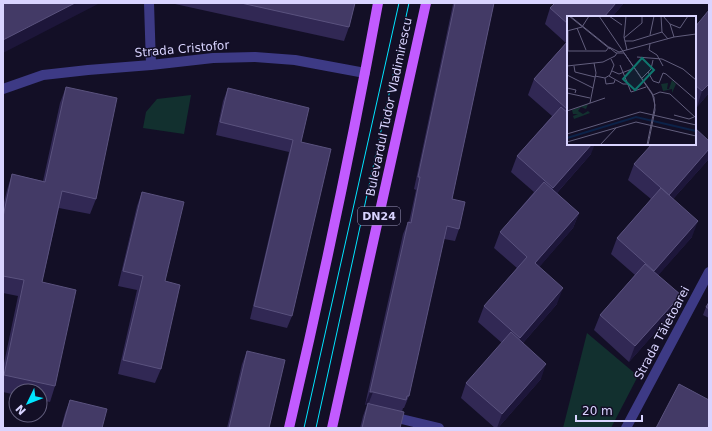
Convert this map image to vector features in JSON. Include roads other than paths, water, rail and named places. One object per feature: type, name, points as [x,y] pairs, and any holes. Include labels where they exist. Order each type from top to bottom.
[{"type":"main road","points":[[289,428],[307,352],[365,73],[378,3]]},
{"type":"main road","name":"Bulevardul Tudor Vladimirescu","points":[[332,428],[426,3]]},
{"type":"street","points":[[149,3],[151,65]]},
{"type":"street","name":"Strada Cristofor","points":[[3,89],[43,75],[213,58],[255,57],[295,60],[365,73]]},
{"type":"street","name":"Strada Tăietoarei","points":[[626,428],[709,272]]},
{"type":"street","points":[[381,415],[440,428]]},
{"type":"tram line","points":[[304,428],[399,3]]},
{"type":"tram line","points":[[316,428],[409,3]]}]
